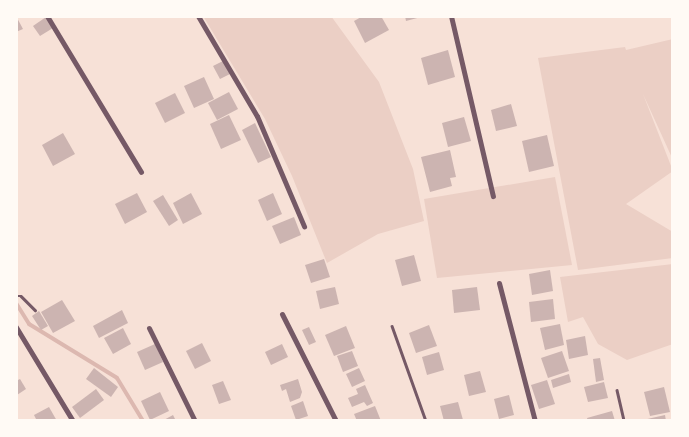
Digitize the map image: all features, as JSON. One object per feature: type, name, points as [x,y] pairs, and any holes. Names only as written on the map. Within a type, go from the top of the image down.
[{"type":"street","points":[[47,16],[142,172]]},
{"type":"street","points":[[198,16],[256,116],[304,226]]},
{"type":"street","points":[[452,16],[493,196]]},
{"type":"street","points":[[499,283],[535,421]]},
{"type":"street","points":[[282,314],[336,421]]},
{"type":"street","points":[[16,327],[73,421]]},
{"type":"street","points":[[149,328],[195,421]]},
{"type":"lane","points":[[16,296],[22,296],[35,310]]},
{"type":"lane","points":[[392,326],[426,421]]},
{"type":"lane","points":[[617,390],[624,421]]},
{"type":"shaded area","points":[[203,16],[331,16],[379,82],[413,169],[424,221],[378,234],[327,263],[292,176],[265,119]]},
{"type":"shaded area","points":[[673,39],[673,160],[643,94],[673,171],[626,204],[673,232],[673,258],[578,270],[538,58],[625,47],[626,50]]},
{"type":"shaded area","points":[[555,177],[572,265],[437,278],[424,199]]},
{"type":"shaded area","points":[[673,264],[673,344],[627,360],[598,344],[583,317],[568,322],[560,277]]},
{"type":"building","points":[[16,16],[23,29],[16,32]]},
{"type":"building","points":[[363,16],[381,16],[389,30],[365,43],[354,21]]},
{"type":"building","points":[[405,16],[421,16],[421,17],[406,21]]},
{"type":"building","points":[[46,17],[53,28],[40,36],[33,26]]},
{"type":"building","points":[[448,50],[455,77],[428,85],[421,58]]},
{"type":"building","points":[[223,61],[230,74],[220,79],[213,66]]},
{"type":"building","points":[[204,77],[214,99],[194,108],[184,86]]},
{"type":"building","points":[[229,92],[238,109],[217,120],[208,103]]},
{"type":"building","points":[[175,93],[185,113],[165,123],[155,103]]},
{"type":"building","points":[[511,104],[517,126],[496,131],[491,110]]},
{"type":"building","points":[[229,115],[241,140],[221,149],[210,124]]},
{"type":"building","points":[[464,117],[471,141],[448,147],[442,123]]},
{"type":"building","points":[[255,123],[271,157],[258,163],[242,130]]},
{"type":"building","points":[[63,133],[75,154],[53,166],[42,145]]},
{"type":"building","points":[[547,135],[554,166],[529,172],[522,141]]},
{"type":"building","points":[[450,150],[456,177],[450,178],[452,186],[430,192],[421,157]]},
{"type":"building","points":[[137,193],[147,212],[125,224],[115,204]]},
{"type":"building","points":[[191,193],[202,214],[183,224],[173,203]]},
{"type":"building","points":[[273,193],[282,214],[267,221],[258,200]]},
{"type":"building","points":[[163,195],[178,220],[169,226],[153,201]]},
{"type":"building","points":[[294,217],[301,235],[280,244],[272,226]]},
{"type":"building","points":[[414,255],[421,281],[402,286],[395,260]]},
{"type":"building","points":[[324,259],[330,277],[311,283],[305,265]]},
{"type":"building","points":[[550,270],[553,291],[532,295],[529,274]]},
{"type":"building","points":[[335,287],[339,304],[320,309],[316,291]]},
{"type":"building","points":[[477,287],[480,310],[454,313],[452,290]]},
{"type":"building","points":[[553,299],[555,319],[531,322],[529,302]]},
{"type":"building","points":[[62,300],[75,321],[53,333],[41,312]]},
{"type":"building","points":[[122,310],[128,323],[99,338],[93,326]]},
{"type":"building","points":[[39,311],[48,326],[41,330],[32,316]]},
{"type":"building","points":[[560,324],[564,345],[545,350],[540,328]]},
{"type":"building","points":[[429,325],[437,346],[416,353],[409,333]]},
{"type":"building","points":[[346,326],[355,348],[334,356],[325,335]]},
{"type":"building","points":[[309,327],[316,342],[309,345],[302,330]]},
{"type":"building","points":[[123,328],[131,344],[113,354],[104,338]]},
{"type":"building","points":[[585,336],[588,355],[569,359],[566,340]]},
{"type":"building","points":[[202,343],[211,361],[195,369],[186,351]]},
{"type":"building","points":[[155,344],[163,362],[145,370],[137,352]]},
{"type":"building","points":[[282,344],[288,357],[271,365],[265,352]]},
{"type":"building","points":[[352,351],[358,366],[343,372],[337,356]]},
{"type":"building","points":[[562,351],[569,371],[548,378],[541,358]]},
{"type":"building","points":[[439,352],[444,370],[427,375],[422,357]]},
{"type":"building","points":[[600,358],[604,380],[596,382],[593,359]]},
{"type":"building","points":[[94,368],[118,387],[111,397],[86,379]]},
{"type":"building","points":[[359,368],[365,381],[352,387],[346,374]]},
{"type":"building","points":[[480,371],[486,392],[469,396],[464,375]]},
{"type":"building","points":[[569,374],[571,382],[553,388],[551,380]]},
{"type":"building","points":[[20,379],[26,389],[17,395],[16,381]]},
{"type":"building","points":[[298,379],[302,392],[300,398],[290,402],[286,389],[282,391],[280,385]]},
{"type":"building","points":[[547,380],[555,404],[539,409],[531,385]]},
{"type":"building","points":[[223,381],[231,400],[219,404],[212,385]]},
{"type":"building","points":[[604,382],[608,398],[588,402],[584,387]]},
{"type":"building","points":[[365,385],[373,403],[367,406],[364,402],[352,407],[348,398],[358,394],[356,389]]},
{"type":"building","points":[[664,387],[670,412],[650,416],[644,392]]},
{"type":"building","points":[[96,389],[104,400],[80,418],[72,407]]},
{"type":"building","points":[[160,392],[169,411],[150,420],[141,401]]},
{"type":"building","points":[[509,395],[514,415],[499,419],[494,399]]},
{"type":"building","points":[[303,401],[308,416],[296,420],[291,406]]},
{"type":"building","points":[[458,402],[463,420],[444,421],[440,406]]},
{"type":"building","points":[[375,406],[381,421],[357,421],[354,414]]},
{"type":"building","points":[[49,407],[57,421],[37,421],[34,415]]},
{"type":"building","points":[[612,411],[615,421],[588,421],[587,418]]},
{"type":"building","points":[[173,415],[176,421],[162,421]]},
{"type":"building","points":[[665,415],[666,421],[643,421],[643,420]]},
{"type":"waterway","points":[[16,303],[29,324],[117,378],[143,421]]}]
